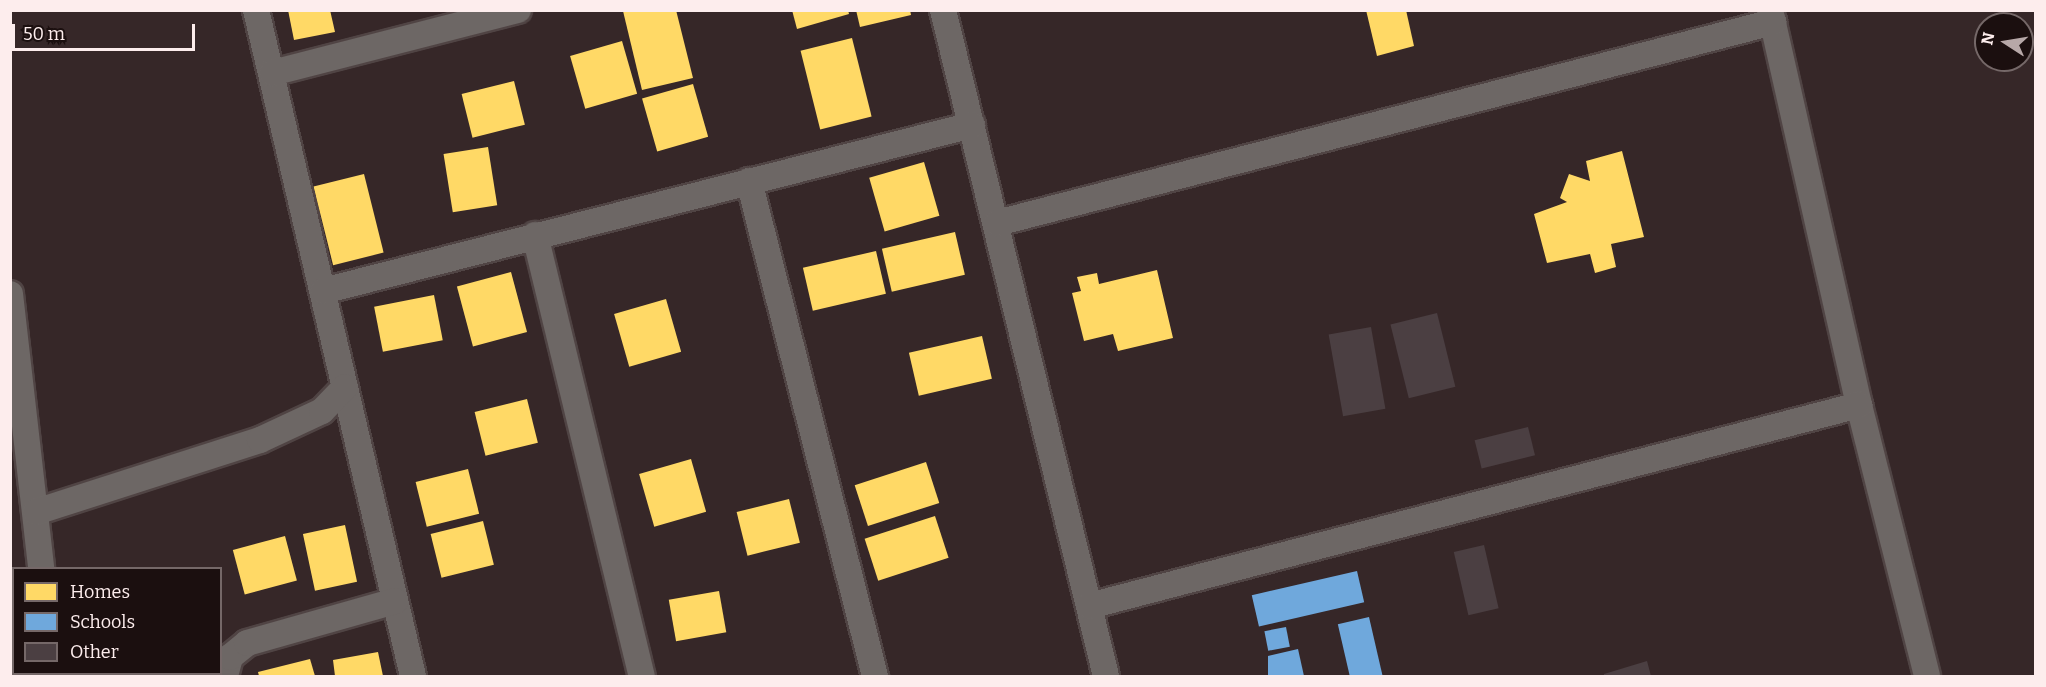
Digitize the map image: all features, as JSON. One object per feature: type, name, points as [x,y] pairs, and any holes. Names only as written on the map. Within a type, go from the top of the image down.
[{"type":"street","points":[[256,10],[413,676]]},
{"type":"street","points":[[272,73],[518,10]]},
{"type":"street","points":[[943,10],[997,223],[1106,676]]},
{"type":"street","points":[[997,223],[1771,16],[1859,405],[1927,676]]},
{"type":"street","points":[[323,291],[972,124]]},
{"type":"street","points":[[749,181],[876,676]]},
{"type":"street","points":[[535,235],[642,676]]},
{"type":"street","points":[[10,294],[41,567]]},
{"type":"street","points":[[36,513],[260,440],[322,411],[345,387]]},
{"type":"street","points":[[1089,606],[1859,405]]},
{"type":"street","points":[[225,676],[230,657],[247,643],[395,601]]},
{"type":"building: Homes","points":[[288,10],[330,10],[335,32],[294,40]]},
{"type":"building: Homes","points":[[676,10],[693,78],[642,90],[623,11]]},
{"type":"building: Homes","points":[[792,10],[848,10],[849,14],[797,29]]},
{"type":"building: Homes","points":[[856,10],[910,10],[911,15],[860,27]]},
{"type":"building: Homes","points":[[1366,10],[1406,10],[1414,46],[1377,56]]},
{"type":"building: Homes","points":[[852,38],[872,117],[820,129],[801,51]]},
{"type":"building: Homes","points":[[622,41],[637,94],[585,109],[570,56]]},
{"type":"building: Homes","points":[[514,81],[525,125],[472,138],[462,94]]},
{"type":"building: Homes","points":[[693,84],[708,137],[657,151],[642,99]]},
{"type":"building: Homes","points":[[488,147],[497,205],[453,212],[444,154]]},
{"type":"building: Homes","points":[[1622,151],[1644,237],[1611,244],[1616,267],[1595,273],[1590,254],[1547,263],[1534,214],[1567,202],[1560,198],[1569,174],[1590,181],[1586,161]]},
{"type":"building: Homes","points":[[924,162],[939,216],[885,232],[869,178]]},
{"type":"building: Homes","points":[[364,174],[384,253],[333,265],[314,187]]},
{"type":"building: Homes","points":[[955,232],[965,275],[892,292],[882,249]]},
{"type":"building: Homes","points":[[876,251],[886,294],[813,311],[803,268]]},
{"type":"building: Homes","points":[[1157,270],[1173,338],[1118,351],[1113,334],[1084,341],[1072,293],[1081,291],[1077,277],[1097,273],[1099,284]]},
{"type":"building: Homes","points":[[511,272],[527,332],[473,346],[457,286]]},
{"type":"building: Homes","points":[[434,295],[443,340],[383,352],[374,307]]},
{"type":"building: Homes","points":[[666,299],[681,352],[629,367],[614,314]]},
{"type":"building: Homes","points":[[982,336],[992,379],[919,396],[909,353]]},
{"type":"building: Homes","points":[[527,399],[538,443],[485,456],[475,412]]},
{"type":"building: Homes","points":[[691,459],[706,512],[654,527],[639,474]]},
{"type":"building: Homes","points":[[926,462],[939,503],[868,526],[855,485]]},
{"type":"building: Homes","points":[[468,469],[479,514],[427,527],[416,482]]},
{"type":"building: Homes","points":[[789,499],[800,543],[747,556],[737,512]]},
{"type":"building: Homes","points":[[935,516],[949,558],[878,581],[865,539]]},
{"type":"building: Homes","points":[[483,521],[494,565],[441,578],[431,534]]},
{"type":"building: Homes","points":[[345,525],[357,582],[315,591],[303,534]]},
{"type":"building: Homes","points":[[285,536],[297,580],[245,594],[233,550]]},
{"type":"building: Homes","points":[[719,591],[726,632],[676,641],[669,600]]},
{"type":"building: Homes","points":[[378,652],[383,676],[335,676],[333,660]]},
{"type":"building: Homes","points":[[310,659],[315,676],[259,676],[258,672]]},
{"type":"building: Schools","points":[[1357,571],[1364,602],[1259,626],[1252,595]]},
{"type":"building: Schools","points":[[1369,617],[1383,676],[1350,676],[1338,624]]},
{"type":"building: Schools","points":[[1286,627],[1290,647],[1268,651],[1264,631]]},
{"type":"building: Schools","points":[[1298,649],[1304,676],[1268,676],[1268,656]]},
{"type":"building: Other","points":[[1437,313],[1455,387],[1409,398],[1390,325]]},
{"type":"building: Other","points":[[1371,327],[1385,409],[1343,416],[1329,334]]},
{"type":"building: Other","points":[[1528,427],[1535,455],[1482,468],[1475,440]]},
{"type":"building: Other","points":[[1484,545],[1499,608],[1468,615],[1454,552]]},
{"type":"building: Other","points":[[1647,661],[1651,676],[1604,676],[1604,674]]}]
